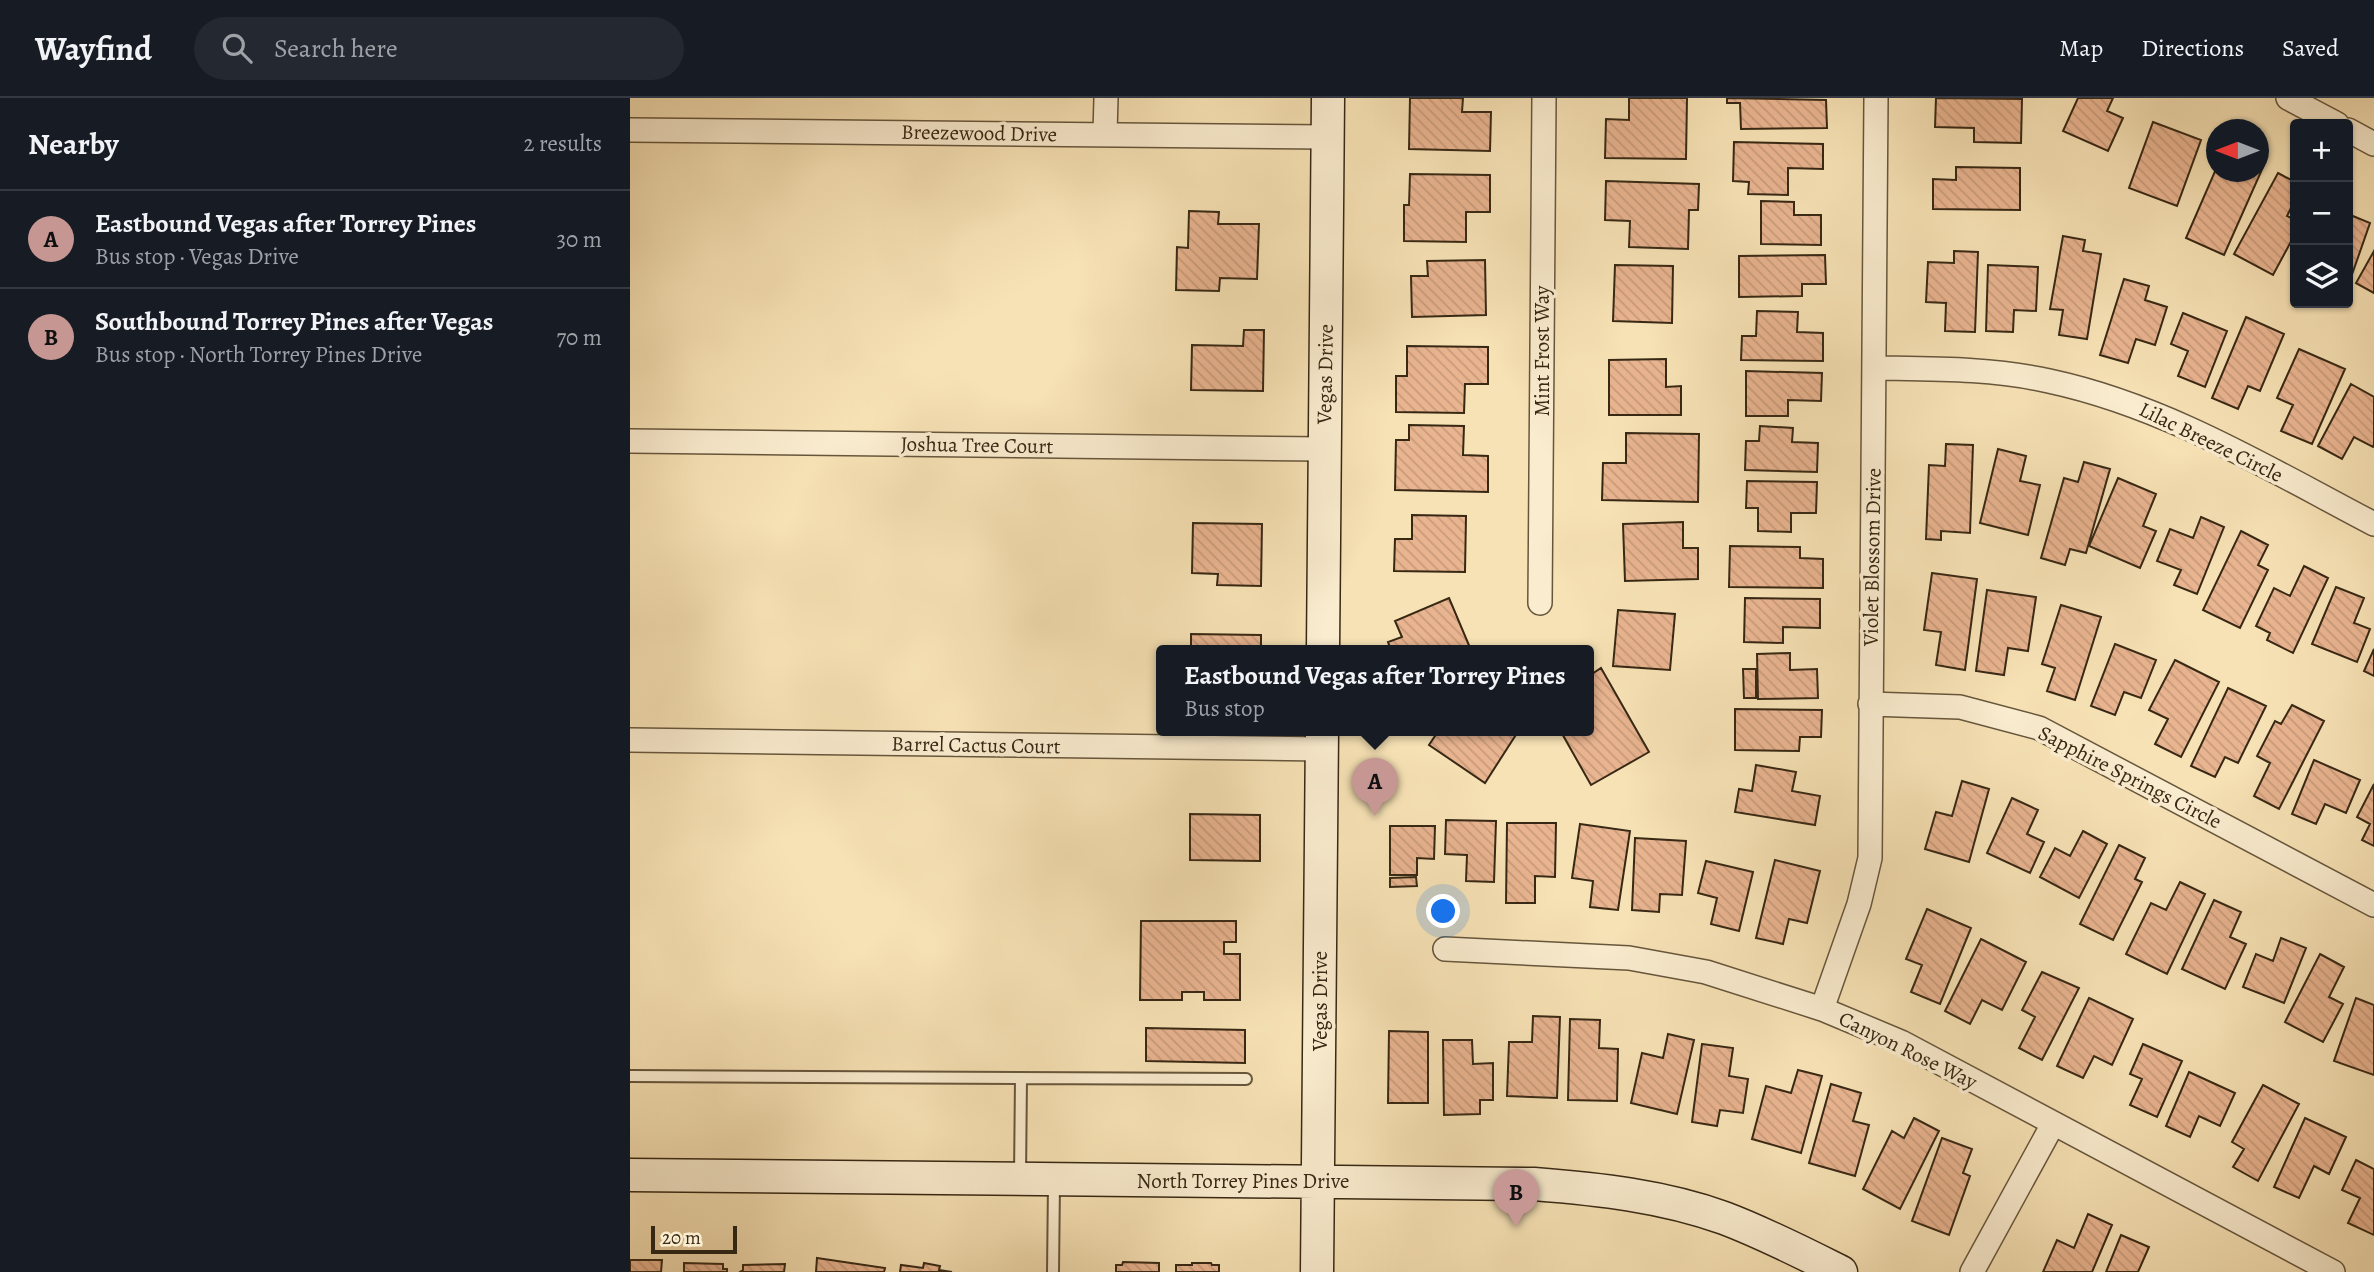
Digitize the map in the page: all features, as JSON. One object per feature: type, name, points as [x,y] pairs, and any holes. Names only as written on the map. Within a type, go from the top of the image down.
[{"type":"main road","name":"Vegas Drive","points":[[1323,645],[1328,98]]},
{"type":"main road","name":"Vegas Drive","points":[[1317,1272],[1322,740]]},
{"type":"main road","name":"North Torrey Pines Drive","points":[[630,1175],[1534,1184],[1622,1193],[1723,1218],[1842,1272]]},
{"type":"street","points":[[1105,134],[1106,98]]},
{"type":"street","name":"Mint Frost Way","points":[[1540,603],[1544,98]]},
{"type":"street","name":"Violet Blossom Drive","points":[[1822,1009],[1859,904],[1870,858],[1876,98]]},
{"type":"street","points":[[2288,98],[2328,119]]},
{"type":"street","name":"Breezewood Drive","points":[[630,130],[1327,137]]},
{"type":"street","points":[[2353,133],[2374,144]]},
{"type":"street","name":"Lilac Breeze Circle","points":[[1874,368],[1982,371],[2048,380],[2127,402],[2201,432],[2374,524]]},
{"type":"street","name":"Joshua Tree Court","points":[[630,442],[1324,449]]},
{"type":"street","name":"Sapphire Springs Circle","points":[[1870,704],[1960,707],[2039,728],[2374,905]]},
{"type":"street","name":"Barrel Cactus Court","points":[[630,740],[1322,740]]},
{"type":"street","name":"Canyon Rose Way","points":[[1445,949],[1629,958],[1706,972],[1822,1009],[1901,1042],[2333,1272]]},
{"type":"street","points":[[1972,1272],[2053,1124]]},
{"type":"lane","points":[[630,1076],[1246,1079]]},
{"type":"lane","points":[[1020,1180],[1021,1078]]},
{"type":"lane","points":[[1053,1272],[1054,1180]]},
{"type":"building","points":[[1410,98],[1463,98],[1462,112],[1491,112],[1490,151],[1409,149]]},
{"type":"building","points":[[1629,98],[1687,98],[1686,159],[1605,158],[1606,119],[1629,120]]},
{"type":"building","points":[[1727,98],[1826,100],[1827,128],[1741,129],[1740,103],[1727,103]]},
{"type":"building","points":[[1936,98],[2022,99],[2021,143],[1974,142],[1974,128],[1935,127]]},
{"type":"building","points":[[2078,98],[2113,98],[2107,111],[2123,118],[2108,151],[2063,131]]},
{"type":"building","points":[[2153,122],[2201,140],[2177,206],[2129,188]]},
{"type":"building","points":[[1734,142],[1823,144],[1823,169],[1788,168],[1788,195],[1748,194],[1749,182],[1733,181]]},
{"type":"building","points":[[1956,167],[2020,168],[2020,210],[1933,209],[1933,179],[1956,180]]},
{"type":"building","points":[[2278,173],[2290,179],[2290,210],[2287,216],[2290,218],[2290,243],[2273,275],[2234,254]]},
{"type":"building","points":[[1410,174],[1490,175],[1490,212],[1466,212],[1466,242],[1404,241],[1404,205],[1409,205]]},
{"type":"building","points":[[1606,181],[1699,184],[1698,210],[1689,210],[1688,249],[1629,247],[1630,221],[1605,220]]},
{"type":"building","points":[[2210,182],[2256,182],[2224,255],[2186,238]]},
{"type":"building","points":[[1761,201],[1794,202],[1794,215],[1821,215],[1821,245],[1761,244]]},
{"type":"building","points":[[1189,211],[1219,212],[1218,224],[1259,224],[1257,279],[1220,278],[1219,291],[1176,290],[1177,247],[1188,248]]},
{"type":"building","points":[[2353,216],[2370,223],[2353,272]]},
{"type":"building","points":[[2063,236],[2085,240],[2083,251],[2101,254],[2087,339],[2059,335],[2063,310],[2050,309]]},
{"type":"building","points":[[1954,251],[1978,252],[1975,332],[1945,331],[1946,303],[1926,302],[1928,262],[1954,263]]},
{"type":"building","points":[[2374,251],[2374,293],[2356,283]]},
{"type":"building","points":[[1825,255],[1826,284],[1802,284],[1802,296],[1739,297],[1739,256]]},
{"type":"building","points":[[1485,260],[1486,315],[1412,317],[1411,276],[1428,276],[1427,261]]},
{"type":"building","points":[[1615,265],[1673,266],[1672,323],[1613,321]]},
{"type":"building","points":[[1988,265],[2038,267],[2036,311],[2014,310],[2013,332],[1986,331]]},
{"type":"building","points":[[2124,279],[2149,286],[2145,300],[2167,307],[2155,345],[2136,339],[2128,363],[2100,355]]},
{"type":"building","points":[[1757,311],[1798,312],[1797,332],[1823,333],[1823,361],[1741,360],[1742,336],[1756,336]]},
{"type":"building","points":[[2183,313],[2227,331],[2205,387],[2178,376],[2188,351],[2171,344]]},
{"type":"building","points":[[2246,317],[2284,334],[2260,391],[2248,386],[2238,409],[2212,398]]},
{"type":"building","points":[[1244,330],[1264,330],[1263,391],[1191,390],[1192,345],[1243,346]]},
{"type":"building","points":[[1407,346],[1488,347],[1488,384],[1465,384],[1464,413],[1396,412],[1396,376],[1407,376]]},
{"type":"building","points":[[2299,349],[2345,369],[2312,444],[2281,431],[2293,405],[2277,398]]},
{"type":"building","points":[[1666,359],[1666,387],[1681,386],[1681,415],[1609,415],[1609,360]]},
{"type":"building","points":[[1746,371],[1822,373],[1821,401],[1788,400],[1788,416],[1746,416]]},
{"type":"building","points":[[2351,384],[2374,397],[2374,445],[2373,447],[2354,437],[2342,459],[2318,446]]},
{"type":"building","points":[[1409,425],[1464,426],[1463,455],[1488,456],[1488,492],[1395,490],[1396,440],[1409,440]]},
{"type":"building","points":[[1760,426],[1793,428],[1792,442],[1818,443],[1817,472],[1745,470],[1746,441],[1759,441]]},
{"type":"building","points":[[1626,433],[1699,434],[1698,502],[1602,500],[1603,463],[1626,463]]},
{"type":"building","points":[[1946,444],[1973,445],[1970,533],[1941,531],[1941,540],[1926,539],[1929,465],[1945,466]]},
{"type":"building","points":[[1998,449],[2026,456],[2020,481],[2040,485],[2028,535],[1980,523]]},
{"type":"building","points":[[2084,462],[2110,469],[2086,553],[2070,549],[2065,565],[2041,558],[2064,478],[2078,482]]},
{"type":"building","points":[[2118,478],[2156,494],[2143,526],[2156,531],[2140,568],[2089,546]]},
{"type":"building","points":[[1747,481],[1817,482],[1816,513],[1791,513],[1791,532],[1758,531],[1758,508],[1746,508]]},
{"type":"building","points":[[1412,515],[1466,516],[1465,572],[1394,571],[1395,539],[1412,539]]},
{"type":"building","points":[[2201,517],[2224,527],[2197,594],[2174,585],[2181,570],[2157,561],[2170,529],[2193,538]]},
{"type":"building","points":[[1683,522],[1683,548],[1698,548],[1698,579],[1625,581],[1623,524]]},
{"type":"building","points":[[1193,523],[1262,524],[1261,586],[1217,585],[1218,574],[1192,573]]},
{"type":"building","points":[[2241,531],[2268,545],[2258,565],[2268,570],[2240,628],[2203,610]]},
{"type":"building","points":[[1730,546],[1800,547],[1800,558],[1823,559],[1823,588],[1729,587]]},
{"type":"building","points":[[2304,566],[2328,578],[2293,653],[2267,640],[2270,633],[2256,626],[2274,588],[2290,596]]},
{"type":"building","points":[[1932,573],[1977,579],[1965,670],[1936,665],[1941,632],[1924,630]]},
{"type":"building","points":[[2336,587],[2364,598],[2354,623],[2370,629],[2357,662],[2312,644]]},
{"type":"building","points":[[1987,590],[2036,597],[2028,651],[2008,648],[2004,675],[1976,671]]},
{"type":"building","points":[[1449,598],[1469,645],[1389,645],[1388,642],[1402,637],[1395,621]]},
{"type":"building","points":[[1745,598],[1820,599],[1820,628],[1783,627],[1783,643],[1744,642]]},
{"type":"building","points":[[2061,605],[2101,617],[2075,700],[2047,691],[2055,668],[2042,664]]},
{"type":"building","points":[[1618,610],[1675,614],[1670,670],[1613,666]]},
{"type":"building","points":[[1191,634],[1261,635],[1261,645],[1191,645]]},
{"type":"building","points":[[2115,644],[2156,660],[2141,698],[2124,692],[2115,715],[2091,706]]},
{"type":"building","points":[[2374,649],[2374,676],[2364,671]]},
{"type":"building","points":[[1790,653],[1790,670],[1817,669],[1818,698],[1758,699],[1757,654]]},
{"type":"building","points":[[2175,660],[2219,682],[2181,757],[2155,744],[2168,719],[2149,710]]},
{"type":"building","points":[[1601,668],[1649,752],[1591,785],[1563,736],[1594,736],[1594,673]]},
{"type":"building","points":[[1743,669],[1756,669],[1756,698],[1744,698]]},
{"type":"building","points":[[2228,688],[2266,706],[2238,763],[2225,757],[2215,777],[2191,766]]},
{"type":"building","points":[[2292,705],[2324,721],[2279,809],[2254,796],[2270,763],[2257,756],[2275,721],[2281,724]]},
{"type":"building","points":[[1735,709],[1822,710],[1821,737],[1800,737],[1799,751],[1735,750]]},
{"type":"building","points":[[1435,736],[1515,736],[1485,783],[1429,745]]},
{"type":"building","points":[[2314,760],[2360,780],[2346,813],[2325,804],[2316,824],[2292,814]]},
{"type":"building","points":[[1756,765],[1796,772],[1792,791],[1820,796],[1815,825],[1735,812],[1739,789],[1752,791]]},
{"type":"building","points":[[1962,781],[1989,789],[1969,862],[1925,849],[1936,812],[1952,816]]},
{"type":"building","points":[[2374,784],[2374,846],[2362,840],[2370,824],[2357,817]]},
{"type":"building","points":[[2012,798],[2038,810],[2027,834],[2044,842],[2030,873],[1987,853]]},
{"type":"building","points":[[1190,814],[1260,815],[1260,861],[1190,860]]},
{"type":"building","points":[[1446,820],[1496,821],[1494,882],[1466,881],[1467,855],[1445,854]]},
{"type":"building","points":[[1507,823],[1556,823],[1555,877],[1535,876],[1535,903],[1506,903]]},
{"type":"building","points":[[1580,824],[1630,831],[1618,910],[1590,907],[1593,881],[1572,878]]},
{"type":"building","points":[[1390,826],[1435,826],[1434,859],[1417,858],[1417,875],[1390,875]]},
{"type":"building","points":[[2083,831],[2107,844],[2079,898],[2040,877],[2055,848],[2070,856]]},
{"type":"building","points":[[1635,838],[1686,841],[1682,895],[1660,894],[1659,912],[1632,910]]},
{"type":"building","points":[[2119,845],[2145,858],[2135,879],[2142,882],[2113,940],[2080,924]]},
{"type":"building","points":[[1775,860],[1820,871],[1807,923],[1789,919],[1783,944],[1756,938]]},
{"type":"building","points":[[1706,861],[1753,872],[1739,931],[1711,924],[1717,898],[1698,893]]},
{"type":"building","points":[[1416,877],[1417,886],[1390,887],[1390,878]]},
{"type":"building","points":[[2180,882],[2205,894],[2167,974],[2126,954],[2151,903],[2166,910]]},
{"type":"building","points":[[2214,900],[2241,912],[2230,937],[2246,944],[2225,989],[2182,969]]},
{"type":"building","points":[[1927,909],[1971,928],[1940,1004],[1911,992],[1922,965],[1906,959]]},
{"type":"building","points":[[1141,921],[1236,921],[1236,942],[1224,942],[1224,954],[1240,954],[1240,1000],[1204,1000],[1204,992],[1182,992],[1182,1000],[1140,1000]]},
{"type":"building","points":[[2281,938],[2306,948],[2284,1003],[2243,987],[2256,954],[2273,961]]},
{"type":"building","points":[[1981,939],[2026,962],[2002,1010],[1982,1000],[1970,1024],[1945,1011]]},
{"type":"building","points":[[2320,954],[2344,967],[2329,997],[2343,1004],[2323,1042],[2285,1022]]},
{"type":"building","points":[[2042,972],[2079,988],[2042,1060],[2019,1048],[2035,1017],[2022,1010]]},
{"type":"building","points":[[2089,998],[2133,1019],[2112,1065],[2094,1056],[2083,1078],[2057,1066]]},
{"type":"building","points":[[2356,998],[2374,1005],[2374,1075],[2334,1061]]},
{"type":"building","points":[[1533,1016],[1560,1017],[1557,1098],[1507,1096],[1509,1042],[1532,1042]]},
{"type":"building","points":[[1570,1019],[1600,1020],[1599,1048],[1618,1049],[1617,1101],[1568,1100]]},
{"type":"building","points":[[1146,1028],[1245,1030],[1245,1063],[1146,1061]]},
{"type":"building","points":[[1389,1031],[1428,1032],[1428,1103],[1388,1103]]},
{"type":"building","points":[[1668,1034],[1694,1040],[1677,1114],[1631,1103],[1642,1053],[1663,1058]]},
{"type":"building","points":[[1443,1040],[1472,1040],[1473,1064],[1493,1063],[1493,1100],[1480,1100],[1480,1114],[1444,1115]]},
{"type":"building","points":[[1702,1044],[1733,1048],[1729,1076],[1748,1079],[1743,1113],[1720,1110],[1717,1126],[1692,1122]]},
{"type":"building","points":[[2143,1044],[2182,1061],[2157,1117],[2130,1105],[2142,1079],[2130,1074]]},
{"type":"building","points":[[1798,1070],[1822,1076],[1801,1153],[1752,1139],[1766,1086],[1791,1093]]},
{"type":"building","points":[[2189,1072],[2235,1093],[2220,1126],[2199,1116],[2190,1137],[2166,1126]]},
{"type":"building","points":[[1831,1084],[1861,1093],[1853,1121],[1869,1125],[1855,1176],[1809,1163]]},
{"type":"building","points":[[2263,1085],[2299,1104],[2258,1181],[2233,1167],[2244,1149],[2232,1142]]},
{"type":"building","points":[[1914,1118],[1939,1131],[1900,1209],[1863,1189],[1892,1131],[1904,1138]]},
{"type":"building","points":[[2305,1118],[2346,1137],[2329,1174],[2314,1166],[2299,1198],[2274,1187]]},
{"type":"building","points":[[1942,1138],[1972,1149],[1963,1173],[1970,1176],[1949,1235],[1912,1221]]},
{"type":"building","points":[[2356,1160],[2374,1169],[2374,1235],[2348,1223],[2360,1198],[2342,1190]]},
{"type":"building","points":[[2088,1214],[2112,1225],[2092,1272],[2043,1272],[2057,1240],[2074,1248]]},
{"type":"building","points":[[2121,1235],[2149,1247],[2138,1272],[2106,1272]]},
{"type":"building","points":[[817,1258],[885,1268],[884,1272],[816,1272]]},
{"type":"building","points":[[630,1260],[662,1260],[661,1272],[630,1272]]},
{"type":"building","points":[[1123,1262],[1159,1263],[1159,1272],[1116,1272],[1116,1265],[1122,1265]]},
{"type":"building","points":[[684,1263],[723,1264],[723,1269],[727,1269],[727,1272],[684,1272]]},
{"type":"building","points":[[924,1263],[952,1272],[900,1272],[901,1265],[923,1268]]},
{"type":"building","points":[[785,1264],[784,1272],[740,1272],[743,1265]]},
{"type":"building","points":[[1176,1265],[1219,1265],[1219,1272],[1176,1272]]},
{"type":"place","name":"Eastbound Vegas after Torrey Pines","points":[[1375,816]]},
{"type":"place","name":"Southbound Torrey Pines after Vegas","points":[[1516,1227]]}]
